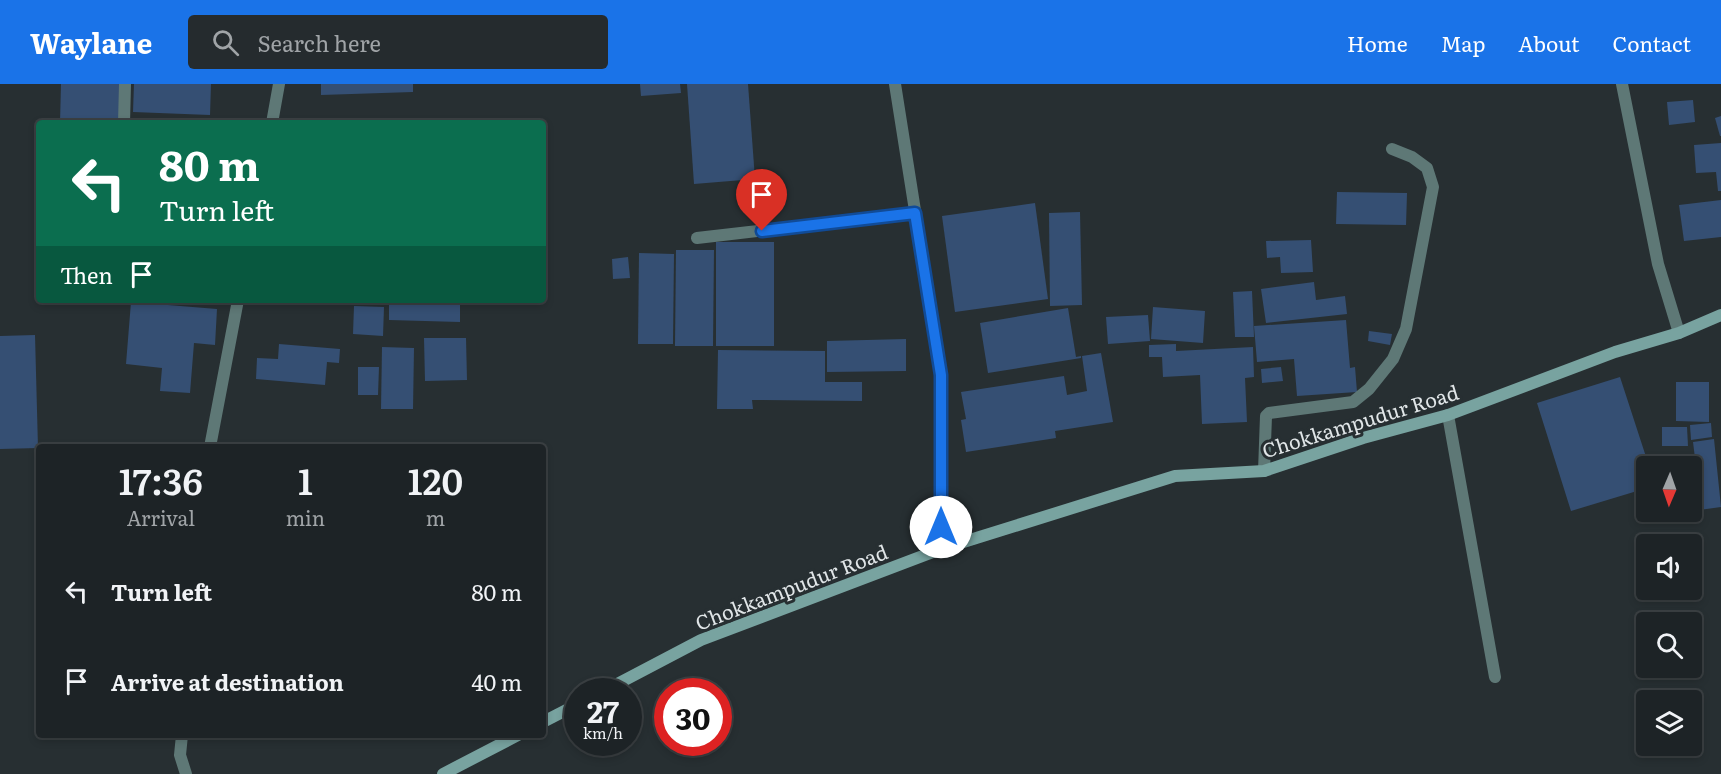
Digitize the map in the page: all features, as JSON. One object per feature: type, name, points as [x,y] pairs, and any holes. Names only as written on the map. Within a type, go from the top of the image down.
[{"type":"street","points":[[124,120],[125,84]]},
{"type":"street","points":[[273,120],[279,84]]},
{"type":"street","points":[[894,84],[941,375],[941,549]]},
{"type":"street","points":[[1622,84],[1658,264],[1678,333]]},
{"type":"street","points":[[1264,471],[1266,416],[1269,413],[1353,402],[1369,389],[1393,359],[1406,329],[1433,187],[1427,168],[1412,157],[1392,149]]},
{"type":"street","points":[[697,238],[915,213]]},
{"type":"street","points":[[211,444],[237,303]]},
{"type":"street","name":"Chokkampudur Road","points":[[629,678],[701,640],[941,549],[1175,476],[1264,471],[1363,438],[1448,415],[1616,352],[1678,333],[1721,315]]},
{"type":"street","points":[[1448,415],[1495,677]]},
{"type":"street","points":[[546,720],[564,711]]},
{"type":"street","points":[[182,738],[180,755],[186,774]]},
{"type":"street","points":[[443,774],[512,738]]},
{"type":"building","points":[[61,84],[119,84],[119,120],[60,120]]},
{"type":"building","points":[[134,84],[211,84],[210,115],[133,112]]},
{"type":"building","points":[[321,84],[413,84],[413,92],[321,95]]},
{"type":"building","points":[[640,84],[680,84],[681,93],[641,96]]},
{"type":"building","points":[[687,84],[748,84],[755,179],[694,184]]},
{"type":"building","points":[[1693,100],[1695,122],[1669,125],[1667,102]]},
{"type":"building","points":[[1721,116],[1721,136],[1720,136],[1715,118]]},
{"type":"building","points":[[1721,143],[1721,191],[1718,191],[1716,172],[1696,173],[1694,145]]},
{"type":"building","points":[[1337,192],[1407,193],[1406,225],[1336,224]]},
{"type":"building","points":[[1721,200],[1721,237],[1684,241],[1679,205]]},
{"type":"building","points":[[1035,203],[1048,299],[955,312],[942,216]]},
{"type":"building","points":[[1080,212],[1082,305],[1050,306],[1049,213]]},
{"type":"building","points":[[1311,240],[1313,272],[1281,273],[1280,257],[1267,258],[1266,241]]},
{"type":"building","points":[[716,242],[774,242],[774,346],[716,346]]},
{"type":"building","points":[[676,250],[714,250],[713,346],[675,346]]},
{"type":"building","points":[[639,253],[674,254],[673,344],[638,344]]},
{"type":"building","points":[[628,257],[630,278],[613,279],[612,259]]},
{"type":"building","points":[[1314,282],[1316,300],[1345,296],[1347,314],[1266,323],[1261,289]]},
{"type":"building","points":[[1252,291],[1254,337],[1235,337],[1233,292]]},
{"type":"building","points":[[131,303],[217,309],[215,345],[194,343],[190,393],[160,391],[162,368],[126,364]]},
{"type":"building","points":[[389,303],[460,303],[460,322],[389,320]]},
{"type":"building","points":[[354,306],[384,307],[383,336],[353,334]]},
{"type":"building","points":[[1153,307],[1205,311],[1203,343],[1151,339]]},
{"type":"building","points":[[1068,308],[1076,357],[1081,356],[1081,358],[988,373],[980,323]]},
{"type":"building","points":[[1148,315],[1150,341],[1108,344],[1106,317]]},
{"type":"building","points":[[1346,320],[1350,368],[1355,367],[1357,392],[1297,396],[1294,359],[1257,362],[1254,326]]},
{"type":"building","points":[[1369,331],[1392,334],[1390,345],[1368,341]]},
{"type":"building","points":[[35,335],[38,444],[36,448],[0,449],[0,336]]},
{"type":"building","points":[[424,338],[466,338],[467,380],[425,381]]},
{"type":"building","points":[[906,339],[906,371],[827,372],[827,341]]},
{"type":"building","points":[[279,344],[340,349],[339,363],[327,362],[325,385],[256,379],[257,358],[278,359]]},
{"type":"building","points":[[1176,344],[1176,351],[1253,347],[1254,377],[1245,378],[1247,422],[1202,424],[1200,375],[1163,377],[1162,357],[1149,357],[1149,345]]},
{"type":"building","points":[[382,347],[414,348],[413,409],[381,409]]},
{"type":"building","points":[[718,350],[825,351],[825,382],[862,382],[862,401],[752,400],[753,409],[717,409]]},
{"type":"building","points":[[1101,353],[1113,422],[1055,431],[1056,438],[966,452],[961,420],[966,419],[961,392],[1064,376],[1067,395],[1087,391],[1082,356]]},
{"type":"building","points":[[358,367],[379,367],[378,395],[358,395]]},
{"type":"building","points":[[1281,367],[1283,381],[1262,383],[1261,369]]},
{"type":"building","points":[[1620,377],[1646,456],[1636,456],[1636,491],[1571,511],[1537,403]]},
{"type":"building","points":[[1676,382],[1709,382],[1709,422],[1676,421]]},
{"type":"building","points":[[1711,423],[1712,437],[1691,440],[1690,425]]},
{"type":"building","points":[[1662,427],[1687,427],[1688,446],[1662,446]]},
{"type":"building","points":[[1714,439],[1721,507],[1702,510],[1702,456],[1695,456],[1693,442]]},
{"type":"route","points":[[762,231],[915,213],[941,375],[941,527]]}]
